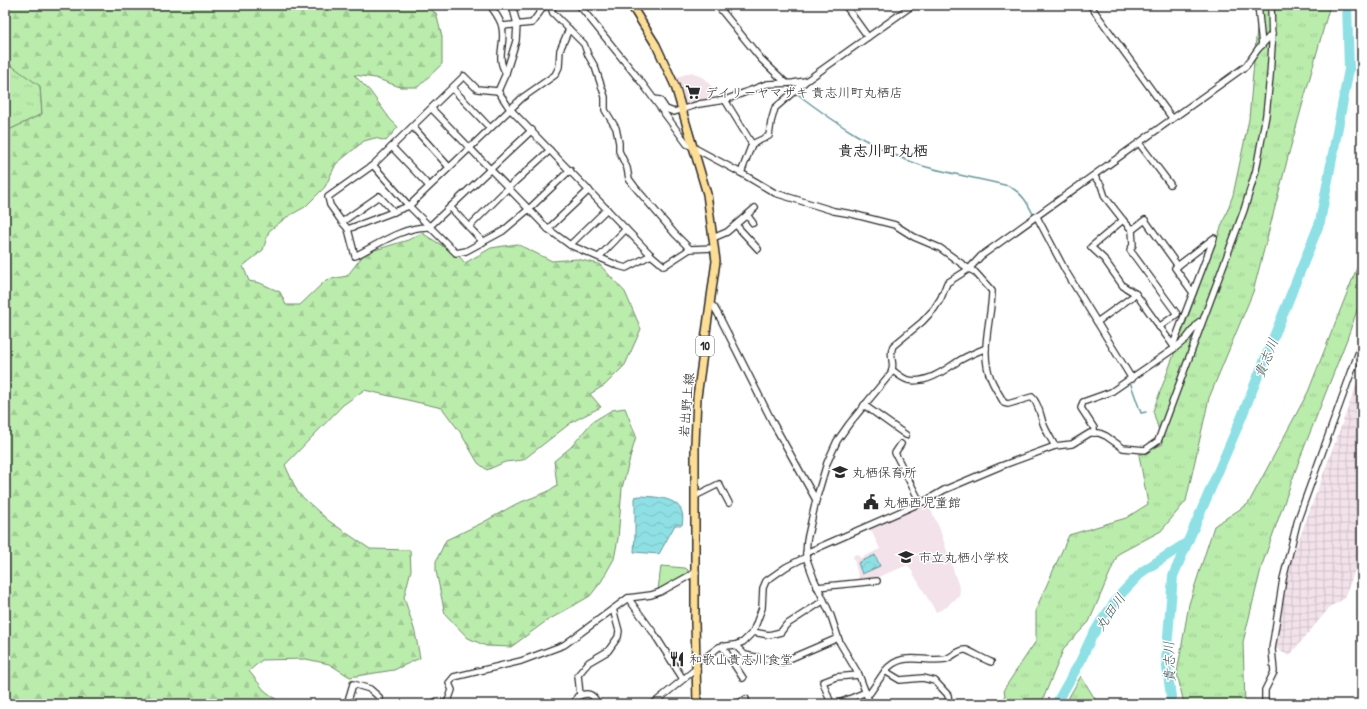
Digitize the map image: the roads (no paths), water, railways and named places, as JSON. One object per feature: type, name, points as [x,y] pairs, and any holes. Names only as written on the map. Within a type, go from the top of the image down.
[{"type":"main road","name":"岩出野上線","points":[[631,5],[656,45],[675,86],[705,188],[712,223],[716,261],[697,397],[695,444],[696,665],[699,703]]},
{"type":"street","points":[[490,5],[502,26],[503,41],[500,56],[502,67],[506,73]]},
{"type":"street","points":[[498,91],[506,73],[516,41],[517,24],[512,5]]},
{"type":"street","points":[[502,26],[532,23],[545,5]]},
{"type":"street","points":[[550,5],[553,13],[584,44],[588,56],[595,67],[605,97],[605,110],[616,128],[619,151],[627,168],[629,179],[634,187],[690,249]]},
{"type":"street","points":[[579,5],[625,61],[686,144],[775,193],[834,211],[895,225],[914,237],[940,248],[975,272],[992,291],[986,348],[990,379],[1004,403],[1008,404],[1032,397],[1035,400],[1043,422],[1055,446]]},
{"type":"street","points":[[717,5],[761,59],[786,83]]},
{"type":"street","points":[[845,5],[868,37]]},
{"type":"street","points":[[741,173],[752,144],[769,136],[775,108],[806,81],[913,5]]},
{"type":"street","points":[[1090,5],[1172,118]]},
{"type":"street","points":[[1258,5],[1262,45]]},
{"type":"street","points":[[653,704],[683,679],[696,665],[722,646],[735,645],[743,642],[753,632],[762,608],[762,588],[766,581],[806,555],[944,490],[1000,466],[1055,446],[1072,444],[1090,433],[1099,433],[1106,436],[1123,448],[1145,450],[1158,441],[1244,210],[1256,170],[1266,115],[1270,76],[1272,34],[1271,5]]},
{"type":"street","points":[[348,229],[409,206],[522,98],[555,75],[560,67],[560,50],[569,29]]},
{"type":"street","points":[[870,704],[859,675],[838,638],[831,616],[817,587],[806,555],[807,540],[816,500],[827,463],[837,441],[894,368],[890,352],[893,346],[922,322],[934,309],[941,298],[947,283],[969,269],[981,256],[1246,66],[1272,34]]},
{"type":"street","points":[[498,91],[477,89],[464,76],[432,109],[372,165],[328,197],[330,205],[348,229],[355,256],[396,235],[418,227],[429,227],[532,130]]},
{"type":"street","points":[[654,99],[660,100],[666,109],[674,112],[699,104],[726,100],[767,84],[806,81]]},
{"type":"street","points":[[452,88],[490,128]]},
{"type":"street","points":[[498,91],[510,109],[590,190],[651,255],[664,266],[690,249],[714,248]]},
{"type":"street","points":[[726,100],[752,144]]},
{"type":"street","points":[[432,109],[548,229],[570,244],[626,268],[651,255]]},
{"type":"street","points":[[412,128],[450,167]]},
{"type":"street","points":[[1140,143],[1170,184]]},
{"type":"street","points":[[392,147],[429,186]]},
{"type":"street","points":[[469,228],[508,188],[550,150]]},
{"type":"street","points":[[372,165],[429,227],[456,253],[466,251],[503,231],[529,209],[570,170]]},
{"type":"street","points":[[1094,176],[1101,185],[1105,197],[1132,230],[1132,245],[1130,250],[1177,314]]},
{"type":"street","points":[[548,229],[590,190]]},
{"type":"street","points":[[342,222],[379,196],[394,212]]},
{"type":"street","points":[[450,207],[483,242]]},
{"type":"street","points":[[713,238],[727,232],[755,208]]},
{"type":"street","points":[[570,244],[607,209]]},
{"type":"street","points":[[746,215],[753,223]]},
{"type":"street","points":[[1037,217],[1065,270],[1132,379]]},
{"type":"street","points":[[1123,220],[1091,247],[1104,259],[1123,286],[1136,294],[1174,346]]},
{"type":"street","points":[[1132,230],[1145,220],[1178,266]]},
{"type":"street","points":[[736,225],[758,250]]},
{"type":"street","points":[[599,257],[626,229]]},
{"type":"street","points":[[1174,346],[1214,238],[1175,268],[1193,293]]},
{"type":"street","points":[[1096,322],[1136,294]]},
{"type":"street","points":[[710,304],[714,306],[773,423],[816,500]]},
{"type":"street","points":[[1159,327],[1188,305]]},
{"type":"street","points":[[1094,433],[1094,428],[1081,408],[1083,402],[1111,392],[1132,379],[1174,346],[1186,339],[1203,318]]},
{"type":"street","points":[[1265,704],[1265,690],[1274,672],[1272,649],[1283,579],[1298,519],[1303,501],[1347,388],[1362,344]]},
{"type":"street","points":[[892,370],[907,380],[918,381],[929,378],[952,366],[958,361],[986,348]]},
{"type":"street","points":[[864,405],[906,434]]},
{"type":"street","points":[[901,444],[895,453],[920,502]]},
{"type":"street","points":[[695,496],[719,484],[728,503]]},
{"type":"street","points":[[432,704],[437,701],[448,704],[452,690],[449,683],[454,677],[522,660],[564,645],[628,598],[652,595],[660,592],[696,572]]},
{"type":"street","points":[[817,587],[876,581]]},
{"type":"street","points":[[628,598],[653,632],[683,679]]},
{"type":"street","points":[[753,632],[769,635],[782,632],[786,625],[823,601]]},
{"type":"street","points":[[580,695],[578,675],[589,662],[608,651],[618,637],[619,631],[612,609]]},
{"type":"street","points":[[735,645],[745,655],[782,662],[838,638]]},
{"type":"street","points":[[722,646],[743,678]]},
{"type":"street","points":[[837,704],[870,693],[889,666],[904,659],[947,658],[966,650],[991,662]]},
{"type":"street","points":[[885,671],[900,680],[923,678],[935,681],[948,695],[949,704]]},
{"type":"street","points":[[831,704],[823,682],[836,677],[859,675]]},
{"type":"street","points":[[347,704],[353,684],[370,689],[379,697],[380,704]]},
{"type":"street","points":[[574,704],[577,697],[588,693],[592,695],[598,704]]},
{"type":"street","points":[[737,704],[746,699]]},
{"type":"water","points":[[635,497],[664,498],[677,504],[681,509],[683,516],[682,525],[675,525],[659,554],[634,552]]},
{"type":"water","points":[[875,555],[880,566],[862,574],[858,563]]},
{"type":"waterway","name":"貴志川","points":[[1172,704],[1166,660],[1173,576],[1240,421],[1320,222],[1349,69],[1347,5]]},
{"type":"waterway","points":[[751,51],[758,60]]},
{"type":"waterway","points":[[762,64],[780,81]]},
{"type":"waterway","points":[[786,85],[793,90]]},
{"type":"waterway","points":[[796,93],[825,115],[856,135],[906,160],[934,169],[1009,186],[1018,192],[1024,199],[1034,216]]},
{"type":"waterway","points":[[1124,371],[1128,379]]},
{"type":"waterway","points":[[1130,382],[1141,413],[1146,412]]},
{"type":"waterway","name":"丸田川","points":[[1056,704],[1080,662],[1091,638],[1120,595],[1143,571],[1188,542]]},
{"type":"waterway","points":[[1358,569],[1362,567]]},
{"type":"place","name":"デイリーヤマザキ 貴志川町丸栖店","points":[[693,92]]},
{"type":"place","name":"丸栖保育所","points":[[840,472]]},
{"type":"place","name":"丸栖西児童館","points":[[871,502]]},
{"type":"place","name":"市立丸栖小学校","points":[[906,557]]},
{"type":"place","name":"和歌山貴志川食堂","points":[[677,659]]},
{"type":"district","name":"貴志川町丸栖","points":[[883,151]]}]
